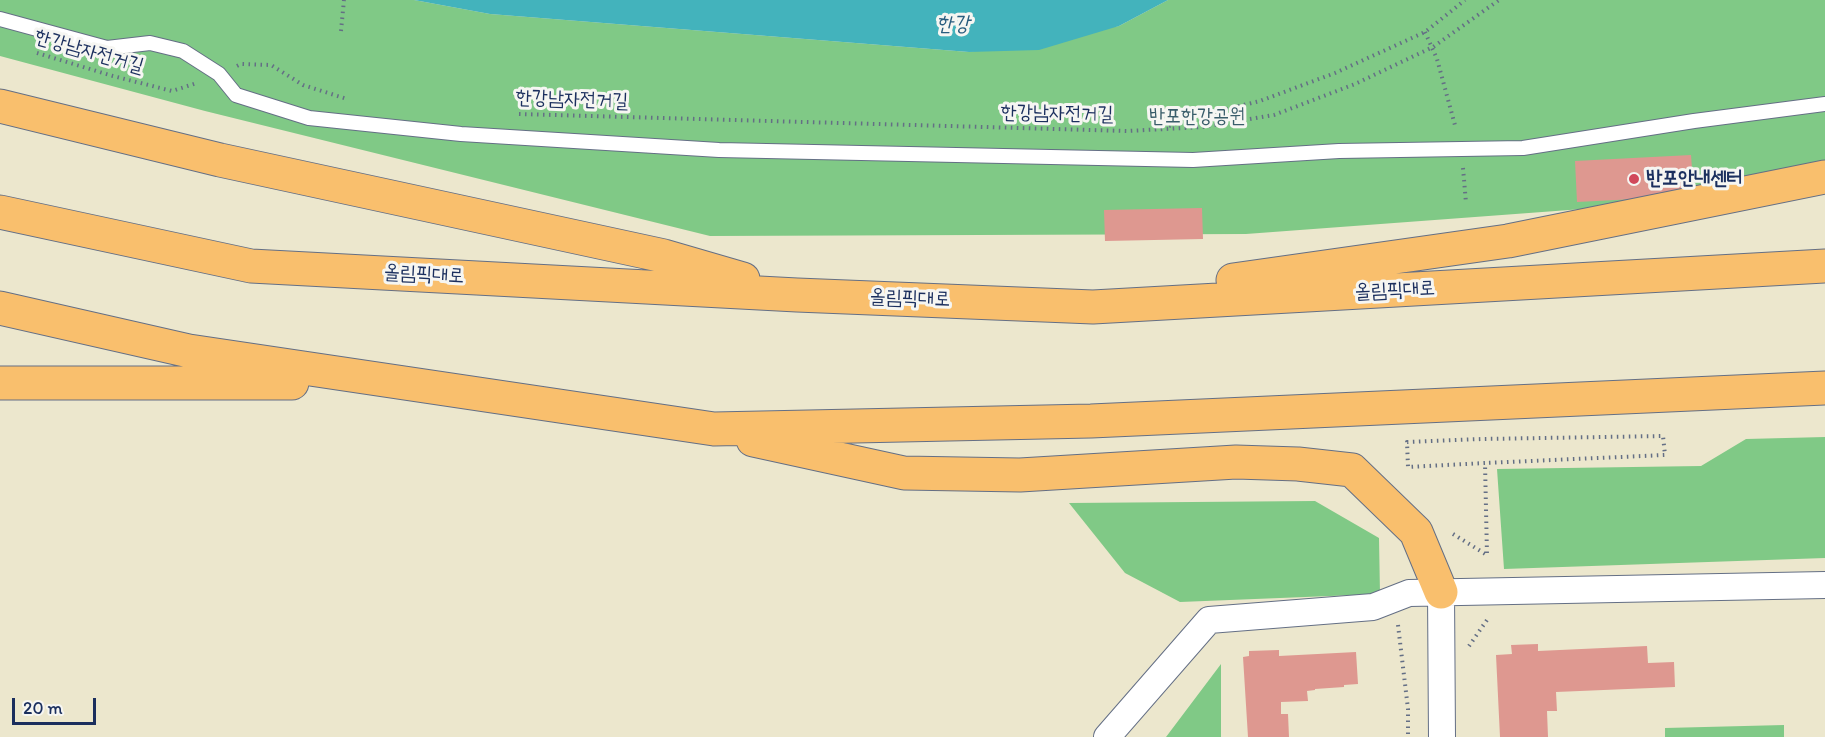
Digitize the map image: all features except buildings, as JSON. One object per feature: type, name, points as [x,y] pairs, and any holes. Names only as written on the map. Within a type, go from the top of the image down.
[{"type":"highway","points":[[0,106],[220,160],[664,256],[797,295]]},
{"type":"highway","points":[[1054,305],[1508,241],[1825,177]]},
{"type":"highway","name":"올림픽대로","points":[[0,212],[251,266],[797,295],[1093,307],[1825,266]]},
{"type":"highway","points":[[10,311],[189,351],[714,429],[771,445],[904,473],[1020,475],[1236,462],[1298,464],[1352,470],[1416,532],[1441,592]]},
{"type":"highway","points":[[0,383],[400,383]]},
{"type":"highway","points":[[714,429],[1091,421],[1825,388]]},
{"type":"street","points":[[1107,737],[1209,620],[1373,607],[1409,593],[1825,585]]},
{"type":"street","points":[[1441,592],[1442,737]]},
{"type":"lane","points":[[0,19],[106,48],[150,43],[183,51],[219,74],[236,95],[309,118],[461,134],[719,150],[1193,160],[1339,151],[1523,148],[1694,121],[1825,104]]},
{"type":"path","points":[[341,31],[344,0]]},
{"type":"path","name":"한강남자전거길","points":[[1163,128],[1202,115],[1260,101],[1335,73],[1425,32],[1465,0]]},
{"type":"path","name":"한강남자전거길","points":[[508,114],[1127,131],[1203,127],[1274,115],[1355,84],[1433,47],[1499,0]]},
{"type":"path","points":[[1425,32],[1433,47],[1461,149],[1466,203]]},
{"type":"path","name":"한강남자전거길","points":[[34,52],[172,91],[190,87],[241,64],[271,65],[303,85],[355,100]]},
{"type":"path","points":[[1663,436],[1665,455],[1497,462],[1485,463],[1408,467],[1407,442],[1663,436]]},
{"type":"path","points":[[1453,534],[1487,555],[1485,463]]},
{"type":"path","points":[[1468,647],[1489,617]]},
{"type":"path","points":[[1398,621],[1408,709],[1408,737]]},
{"type":"green space","name":"반포한강공원","points":[[0,0],[414,0],[490,14],[969,52],[1119,26],[1168,0],[1825,0],[1825,191],[1246,234],[710,236],[205,111],[0,56]]},
{"type":"green space","points":[[1825,437],[1825,558],[1504,569],[1497,469],[1701,466],[1746,439]]},
{"type":"green space","points":[[1315,501],[1379,538],[1380,594],[1180,602],[1125,573],[1069,503]]},
{"type":"green space","points":[[1221,664],[1221,737],[1166,737]]},
{"type":"green space","points":[[1784,725],[1784,737],[1665,737],[1665,728]]},
{"type":"water","name":"한강","points":[[414,0],[1168,0],[1119,26],[1039,50],[969,52],[490,14]]},
{"type":"place","name":"반포안내센터","points":[[1634,179]]}]
